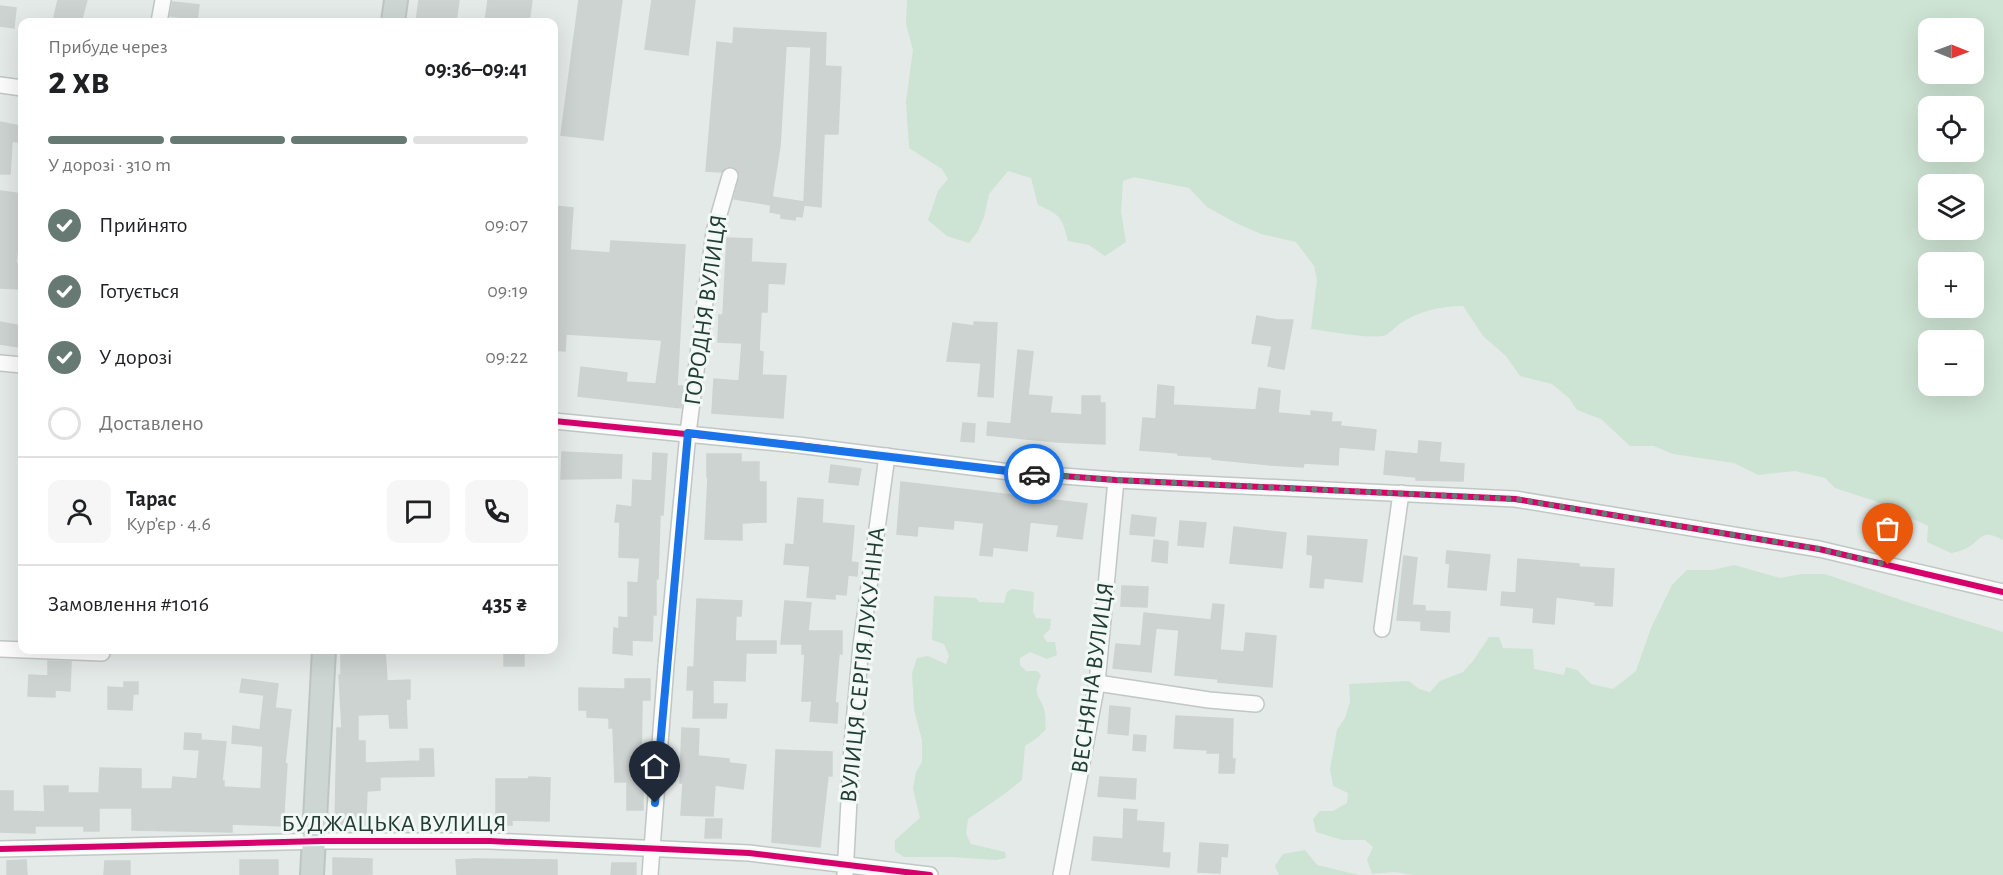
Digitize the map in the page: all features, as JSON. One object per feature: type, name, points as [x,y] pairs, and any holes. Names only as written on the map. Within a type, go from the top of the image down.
[{"type":"main road","points":[[394,18],[396,0]]},
{"type":"main road","points":[[312,875],[324,654]]},
{"type":"street","points":[[160,18],[163,0]]},
{"type":"street","points":[[0,85],[18,87]]},
{"type":"street","name":"ГОРОДНЯ ВУЛИЦЯ","points":[[650,875],[688,433],[714,232],[730,176]]},
{"type":"street","points":[[0,363],[18,365]]},
{"type":"street","points":[[558,421],[688,433],[1010,472],[1116,480],[1515,499],[1819,549],[2003,592]]},
{"type":"street","name":"ВУЛИЦЯ СЕРГІЯ ЛУКУНІНА","points":[[845,869],[852,745],[861,645],[887,456]]},
{"type":"street","name":"ВЕСНЯНА ВУЛИЦЯ","points":[[1061,875],[1097,683],[1116,480]]},
{"type":"street","points":[[1382,629],[1401,493]]},
{"type":"street","points":[[0,649],[18,650]]},
{"type":"street","points":[[1097,683],[1209,700],[1256,704]]},
{"type":"street","name":"БУДЖАЦЬКА ВУЛИЦЯ","points":[[0,849],[313,841],[490,841],[749,853],[845,869],[930,875]]},
{"type":"green space","points":[[907,0],[2003,0],[2003,540],[1985,535],[1971,546],[1951,553],[1927,542],[1928,526],[1875,501],[1835,488],[1825,478],[1795,471],[1758,475],[1734,463],[1673,454],[1654,446],[1630,446],[1601,419],[1577,410],[1569,398],[1552,384],[1520,376],[1506,356],[1483,336],[1463,306],[1423,312],[1401,323],[1386,335],[1380,336],[1361,336],[1311,329],[1317,280],[1314,266],[1296,242],[1261,234],[1236,223],[1207,207],[1189,188],[1134,177],[1123,181],[1121,212],[1126,242],[1105,256],[1089,245],[1068,241],[1059,218],[1038,205],[1031,178],[1008,171],[989,194],[984,217],[969,243],[947,236],[928,220],[938,191],[948,179],[942,169],[909,148],[906,101],[913,50],[906,24]]},
{"type":"green space","points":[[1734,565],[1780,578],[1802,574],[1825,574],[2003,632],[2003,875],[1414,875],[1394,872],[1372,874],[1367,860],[1373,847],[1365,840],[1342,840],[1316,832],[1313,819],[1320,811],[1333,811],[1347,803],[1348,793],[1333,786],[1330,769],[1337,730],[1345,718],[1350,702],[1349,684],[1409,681],[1419,689],[1430,692],[1440,681],[1463,672],[1489,637],[1499,637],[1503,648],[1533,649],[1534,669],[1564,675],[1566,667],[1577,670],[1591,684],[1613,689],[1636,671],[1651,628],[1672,585],[1687,570],[1713,570]]},
{"type":"green space","points":[[1012,589],[1034,592],[1033,612],[1036,618],[1051,619],[1050,629],[1043,636],[1047,642],[1055,642],[1057,655],[1047,659],[1030,652],[1020,658],[1020,665],[1026,671],[1037,671],[1041,675],[1037,692],[1045,713],[1046,729],[1025,746],[1022,780],[968,819],[966,834],[971,844],[1005,852],[1006,858],[996,860],[904,857],[895,851],[895,840],[920,818],[913,789],[916,772],[922,762],[922,740],[914,710],[912,673],[917,658],[928,656],[946,664],[949,656],[944,644],[932,640],[934,596],[976,598],[979,602],[1004,603],[1007,592]]},
{"type":"green space","points":[[1305,850],[1317,865],[1359,875],[1279,875],[1275,866],[1283,854]]},
{"type":"building","points":[[58,0],[87,0],[82,18],[54,18]]},
{"type":"building","points":[[419,0],[459,0],[457,18],[417,18]]},
{"type":"building","points":[[488,0],[532,0],[530,18],[486,18]]},
{"type":"building","points":[[579,0],[622,0],[603,140],[561,135]]},
{"type":"building","points":[[652,0],[695,0],[688,55],[645,49]]},
{"type":"building","points":[[173,2],[199,5],[197,18],[170,16]]},
{"type":"building","points":[[0,6],[16,8],[14,28],[0,26]]},
{"type":"building","points":[[734,28],[826,33],[825,66],[841,67],[838,134],[824,134],[821,207],[804,205],[802,217],[796,216],[795,220],[781,218],[781,214],[770,212],[771,205],[734,199],[740,174],[733,167],[727,167],[721,172],[706,171],[717,42],[733,44]],"holes":[[[786,46],[811,47],[804,202],[772,197],[780,146]]]},
{"type":"building","points":[[0,122],[18,126],[18,137],[17,142],[12,141],[10,174],[0,174]]},
{"type":"building","points":[[0,191],[18,193],[16,263],[18,263],[18,289],[0,288]]},
{"type":"building","points":[[558,206],[573,208],[570,250],[610,253],[611,241],[685,245],[677,386],[683,386],[681,408],[578,396],[581,367],[627,373],[626,382],[656,384],[662,340],[566,334],[565,351],[558,350]]},
{"type":"building","points":[[727,238],[752,239],[751,262],[786,264],[784,284],[768,283],[767,312],[761,312],[759,351],[763,352],[762,375],[786,376],[783,418],[712,413],[714,379],[739,381],[742,343],[718,342],[719,315],[723,315]]},
{"type":"building","points":[[1257,316],[1293,320],[1284,369],[1268,366],[1272,346],[1252,343]]},
{"type":"building","points":[[0,322],[18,325],[18,347],[0,344]]},
{"type":"building","points":[[974,322],[997,323],[993,397],[978,396],[981,363],[947,361],[953,323],[974,326]]},
{"type":"building","points":[[1018,350],[1033,352],[1028,395],[1052,397],[1050,413],[1082,415],[1082,396],[1100,396],[1100,403],[1105,403],[1105,444],[987,435],[988,422],[1011,424]]},
{"type":"building","points":[[1158,385],[1174,387],[1173,405],[1256,410],[1259,388],[1280,391],[1278,413],[1311,416],[1311,411],[1332,413],[1331,422],[1341,422],[1340,426],[1376,430],[1374,450],[1339,447],[1338,465],[1304,463],[1303,467],[1140,450],[1143,418],[1156,419]]},
{"type":"building","points":[[963,423],[975,424],[974,442],[961,441]]},
{"type":"building","points":[[1419,441],[1441,443],[1439,462],[1464,464],[1463,481],[1416,480],[1416,477],[1384,474],[1386,451],[1418,454]]},
{"type":"building","points":[[562,452],[622,455],[621,478],[561,479]]},
{"type":"building","points":[[653,453],[667,454],[663,515],[660,515],[656,615],[653,615],[652,641],[632,640],[632,655],[613,653],[614,628],[619,629],[619,617],[628,618],[628,582],[638,583],[640,558],[619,557],[620,522],[615,522],[617,505],[632,507],[633,480],[652,481]]},
{"type":"building","points":[[707,454],[741,454],[741,462],[759,462],[759,482],[766,482],[766,522],[742,523],[742,540],[705,539]]},
{"type":"building","points":[[831,465],[861,469],[858,485],[829,482]]},
{"type":"building","points":[[901,482],[1087,504],[1082,539],[1057,536],[1059,525],[1030,522],[1027,551],[993,547],[992,556],[980,555],[984,523],[954,520],[953,529],[918,526],[917,536],[897,534]]},
{"type":"building","points":[[798,498],[823,500],[822,523],[854,526],[851,562],[858,563],[857,576],[848,575],[846,595],[835,594],[835,599],[807,597],[810,566],[784,564],[786,544],[794,545]]},
{"type":"building","points":[[1132,515],[1156,518],[1154,536],[1130,534]]},
{"type":"building","points":[[1180,521],[1206,523],[1203,547],[1178,545]]},
{"type":"building","points":[[1234,527],[1286,533],[1282,568],[1230,563]]},
{"type":"building","points":[[1308,536],[1367,540],[1362,582],[1324,578],[1323,588],[1310,587],[1313,555],[1307,554]]},
{"type":"building","points":[[1154,540],[1168,542],[1167,563],[1152,561]]},
{"type":"building","points":[[1447,551],[1490,555],[1486,590],[1448,587],[1450,564],[1446,563]]},
{"type":"building","points":[[1404,556],[1417,558],[1412,605],[1425,606],[1425,611],[1450,612],[1449,632],[1421,630],[1421,621],[1397,620]]},
{"type":"building","points":[[1518,559],[1614,569],[1612,606],[1556,597],[1554,624],[1533,622],[1534,608],[1501,605],[1502,592],[1516,593]]},
{"type":"building","points":[[1122,586],[1148,587],[1147,607],[1121,606]]},
{"type":"building","points":[[697,599],[742,601],[741,616],[736,616],[735,641],[776,641],[776,653],[746,653],[745,681],[713,680],[713,704],[727,704],[726,718],[693,718],[694,690],[687,690],[688,667],[694,667]]},
{"type":"building","points":[[785,601],[811,603],[808,631],[842,631],[842,654],[839,654],[835,703],[838,703],[837,723],[810,721],[812,701],[802,701],[805,654],[802,654],[802,644],[781,644]]},
{"type":"building","points":[[1213,604],[1224,605],[1220,650],[1244,652],[1246,633],[1276,636],[1272,687],[1175,675],[1179,630],[1156,628],[1151,672],[1113,668],[1116,644],[1141,646],[1144,613],[1211,620]]},
{"type":"building","points":[[341,654],[385,654],[387,681],[410,680],[410,699],[406,699],[407,728],[390,728],[389,714],[358,715],[358,741],[365,741],[365,763],[420,761],[420,749],[433,749],[434,776],[380,777],[380,790],[367,791],[366,816],[373,816],[373,828],[335,828],[337,728],[342,728],[339,675],[341,675]]},
{"type":"building","points":[[504,654],[524,654],[524,666],[504,666]]},
{"type":"building","points":[[48,661],[71,662],[70,691],[55,690],[55,697],[28,696],[29,675],[48,676]]},
{"type":"building","points":[[242,679],[278,684],[275,708],[291,710],[285,763],[287,764],[283,826],[232,824],[232,832],[132,830],[132,808],[99,808],[99,831],[84,831],[84,826],[35,826],[35,833],[0,832],[0,791],[13,791],[13,811],[45,812],[44,786],[68,786],[68,793],[99,793],[100,768],[141,769],[141,789],[172,789],[173,777],[197,779],[199,750],[184,749],[185,733],[201,734],[201,740],[226,742],[222,781],[224,781],[224,787],[261,789],[263,746],[232,743],[233,726],[260,730],[264,695],[240,692]]},
{"type":"building","points":[[625,679],[650,679],[650,700],[642,700],[643,810],[627,810],[627,782],[615,782],[613,728],[609,728],[609,718],[587,717],[587,710],[579,710],[579,688],[625,689]]},
{"type":"building","points":[[124,682],[138,682],[138,694],[133,694],[132,710],[108,709],[108,687],[124,688]]},
{"type":"building","points":[[1110,706],[1130,708],[1128,735],[1108,733]]},
{"type":"building","points":[[1176,716],[1233,719],[1234,773],[1219,773],[1220,753],[1174,748]]},
{"type":"building","points":[[682,728],[699,729],[698,756],[729,759],[729,763],[746,765],[743,789],[715,785],[713,816],[681,815]]},
{"type":"building","points":[[1134,735],[1146,736],[1145,751],[1133,750]]},
{"type":"building","points":[[776,750],[832,752],[832,776],[828,776],[820,847],[772,842]]},
{"type":"building","points":[[529,777],[550,778],[549,821],[512,820],[512,825],[496,825],[496,779],[528,779]]},
{"type":"building","points":[[1100,777],[1136,779],[1135,799],[1098,796]]},
{"type":"building","points":[[1124,809],[1137,810],[1136,821],[1164,823],[1162,853],[1170,853],[1169,867],[1092,860],[1094,837],[1123,839]]},
{"type":"building","points":[[706,819],[722,819],[721,838],[705,838]]},
{"type":"building","points":[[1200,843],[1228,845],[1227,857],[1221,856],[1220,873],[1198,872]]},
{"type":"building","points":[[333,858],[372,859],[372,874],[333,875]]},
{"type":"building","points":[[26,860],[27,875],[7,875],[7,861]]},
{"type":"building","points":[[240,860],[278,860],[278,875],[240,875]]},
{"type":"building","points":[[456,860],[557,860],[557,875],[457,875]]},
{"type":"building","points":[[105,861],[130,861],[130,875],[104,875]]},
{"type":"building","points":[[612,863],[636,863],[636,875],[611,875]]},
{"type":"cycle path","points":[[558,421],[798,445],[1010,472],[1116,480],[1515,499],[1819,549],[2003,592]]},
{"type":"cycle path","points":[[0,849],[322,841],[490,841],[749,853],[930,875]]},
{"type":"way so far","points":[[1034,474],[1515,499],[1819,549],[1888,565]]},
{"type":"route","points":[[655,803],[688,433],[1034,474]]}]
